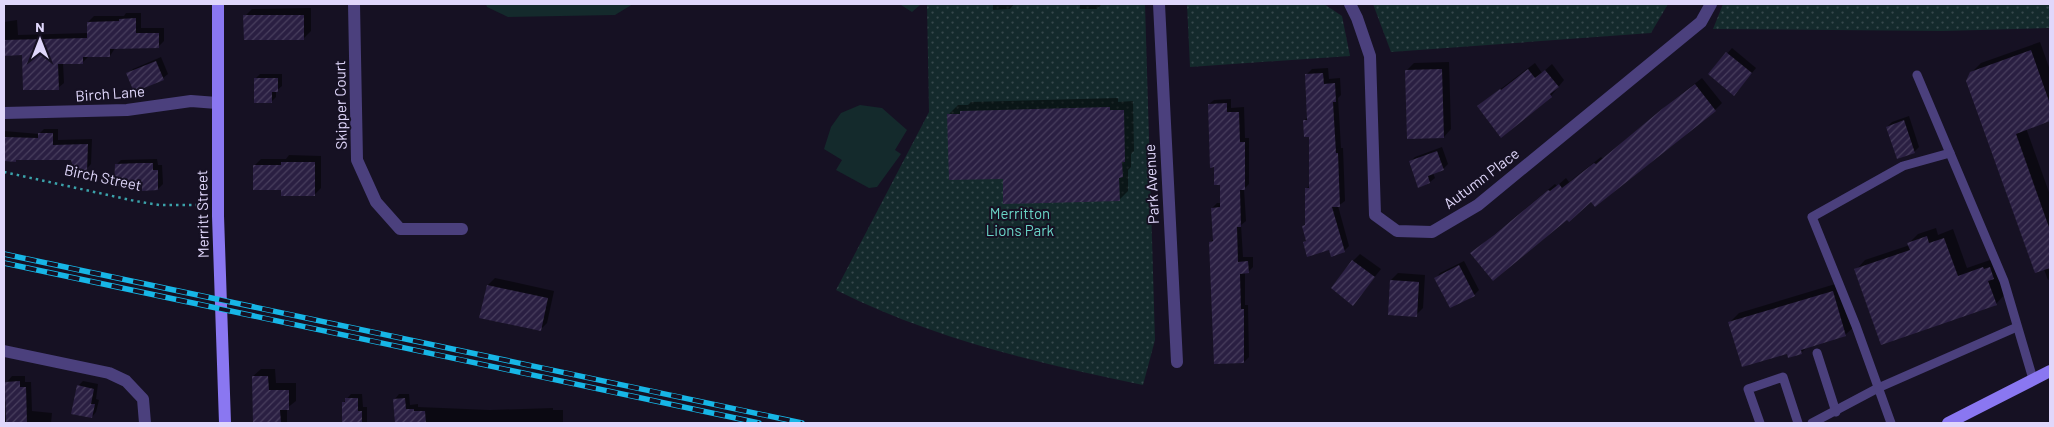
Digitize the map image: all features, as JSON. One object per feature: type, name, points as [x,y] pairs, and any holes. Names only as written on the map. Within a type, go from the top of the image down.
[{"type":"street","name":"Merritt Street","points":[[218,4],[218,236],[226,423]]},
{"type":"street","name":"Skipper Court","points":[[354,4],[357,160],[376,202],[400,229],[462,229]]},
{"type":"street","name":"Park Avenue","points":[[1159,4],[1177,362]]},
{"type":"street","name":"Autumn Place","points":[[1350,4],[1358,18],[1370,56],[1375,215],[1397,231],[1432,232],[1478,205],[1686,35],[1701,22],[1711,4]]},
{"type":"street","name":"Birch Lane","points":[[4,113],[127,110],[191,101],[217,103]]},
{"type":"street","points":[[4,351],[109,373],[126,381],[143,399],[145,423]]},
{"type":"street","points":[[1948,423],[2050,370]]},
{"type":"lane","points":[[1917,75],[2004,281],[2033,379]]},
{"type":"lane","points":[[1891,423],[1856,326],[1812,217],[1903,166],[1950,153]]},
{"type":"lane","points":[[1812,423],[1836,412],[1878,388],[2017,327]]},
{"type":"lane","points":[[1817,353],[1836,412]]},
{"type":"lane","points":[[1760,423],[1748,389],[1783,377],[1798,423]]},
{"type":"path","name":"Birch Street","points":[[4,172],[151,203],[196,205]]},
{"type":"green space","points":[[486,4],[633,4],[615,15],[508,17],[487,7]]},
{"type":"green space","points":[[845,4],[920,5],[912,12],[901,5]]},
{"type":"green space","name":"Merritton Lions Park","points":[[927,4],[1145,4],[1155,340],[1143,385],[1064,368],[948,336],[873,307],[836,290],[929,112]]},
{"type":"green space","points":[[1187,4],[1324,4],[1342,16],[1350,56],[1190,67]]},
{"type":"green space","points":[[1373,4],[1668,4],[1651,33],[1391,52]]},
{"type":"green space","points":[[1723,4],[2050,4],[2050,28],[1943,31],[1713,29]]},
{"type":"green space","points":[[860,105],[882,108],[907,130],[895,150],[901,154],[877,187],[869,188],[836,170],[842,160],[824,149],[831,127],[841,113]]},
{"type":"building","points":[[243,15],[304,15],[304,40],[244,40]]},
{"type":"building","points":[[136,18],[136,33],[159,33],[159,48],[110,49],[110,57],[83,57],[83,64],[58,64],[59,90],[23,90],[22,55],[4,56],[4,40],[87,38],[87,22],[119,21],[119,19]]},
{"type":"building","points":[[2031,50],[2050,104],[2050,121],[2016,134],[2050,230],[2050,268],[2035,273],[1966,81],[1970,72]]},
{"type":"building","points":[[1726,52],[1752,73],[1734,96],[1708,74]]},
{"type":"building","points":[[156,61],[164,80],[134,92],[126,73]]},
{"type":"building","points":[[1442,69],[1444,138],[1407,139],[1405,70]]},
{"type":"building","points":[[1528,69],[1535,78],[1545,70],[1559,87],[1550,94],[1552,97],[1501,138],[1477,106]]},
{"type":"building","points":[[1323,73],[1324,84],[1335,83],[1336,102],[1333,102],[1336,153],[1338,153],[1340,207],[1332,207],[1345,252],[1331,257],[1329,250],[1307,257],[1303,242],[1306,241],[1302,226],[1305,225],[1305,188],[1309,188],[1309,137],[1304,137],[1303,120],[1307,120],[1305,74]]},
{"type":"building","points":[[254,78],[278,78],[278,92],[272,92],[272,103],[254,103]]},
{"type":"building","points":[[1695,84],[1716,111],[1595,207],[1591,202],[1569,222],[1567,220],[1493,281],[1470,253],[1548,190],[1550,191],[1559,184],[1562,188],[1594,163],[1596,164]]},
{"type":"building","points":[[1227,103],[1227,112],[1239,112],[1240,142],[1245,142],[1245,190],[1240,190],[1241,227],[1237,227],[1238,262],[1248,261],[1249,273],[1240,274],[1241,309],[1244,309],[1244,363],[1214,364],[1209,242],[1213,241],[1211,208],[1220,207],[1220,185],[1214,185],[1214,167],[1210,168],[1208,104]]},
{"type":"building","points":[[1110,107],[1110,110],[1124,110],[1125,162],[1122,162],[1123,177],[1119,178],[1120,201],[1003,204],[1003,179],[949,180],[947,114],[960,114],[960,111]]},
{"type":"building","points":[[1904,120],[1915,153],[1897,159],[1886,127]]},
{"type":"building","points":[[38,133],[53,133],[53,145],[88,144],[87,171],[74,171],[71,160],[4,161],[5,137],[38,138]]},
{"type":"building","points":[[1437,151],[1444,170],[1428,176],[1430,183],[1418,188],[1409,161]]},
{"type":"building","points":[[281,162],[315,162],[315,196],[281,196],[281,190],[253,190],[253,165],[281,165]]},
{"type":"building","points":[[153,163],[153,170],[158,170],[158,190],[142,191],[142,186],[114,186],[115,164]]},
{"type":"building","points":[[1927,236],[1929,243],[1944,238],[1958,276],[1983,267],[1984,269],[1990,267],[1994,279],[1988,281],[1997,305],[1881,345],[1854,269],[1910,250],[1907,243]]},
{"type":"building","points":[[1352,260],[1375,277],[1353,306],[1331,288]]},
{"type":"building","points":[[1459,265],[1475,296],[1450,308],[1434,278]]},
{"type":"building","points":[[1390,280],[1419,282],[1417,317],[1388,315]]},
{"type":"building","points":[[487,285],[548,298],[541,331],[479,318]]},
{"type":"building","points":[[1833,291],[1846,336],[1801,350],[1802,354],[1788,358],[1787,354],[1742,367],[1728,322]]},
{"type":"building","points":[[252,376],[268,376],[269,390],[289,390],[289,410],[280,410],[281,423],[253,423]]},
{"type":"building","points":[[20,381],[20,387],[26,387],[27,423],[6,423],[5,382]]},
{"type":"building","points":[[77,385],[94,389],[91,404],[95,404],[92,418],[71,414]]},
{"type":"building","points":[[345,398],[358,398],[358,411],[362,411],[362,423],[342,423],[342,402],[345,402]]},
{"type":"building","points":[[405,398],[406,409],[425,411],[426,423],[395,423],[393,399]]},
{"type":"railway","points":[[4,254],[802,423]]},
{"type":"railway","points":[[4,263],[759,423]]}]
